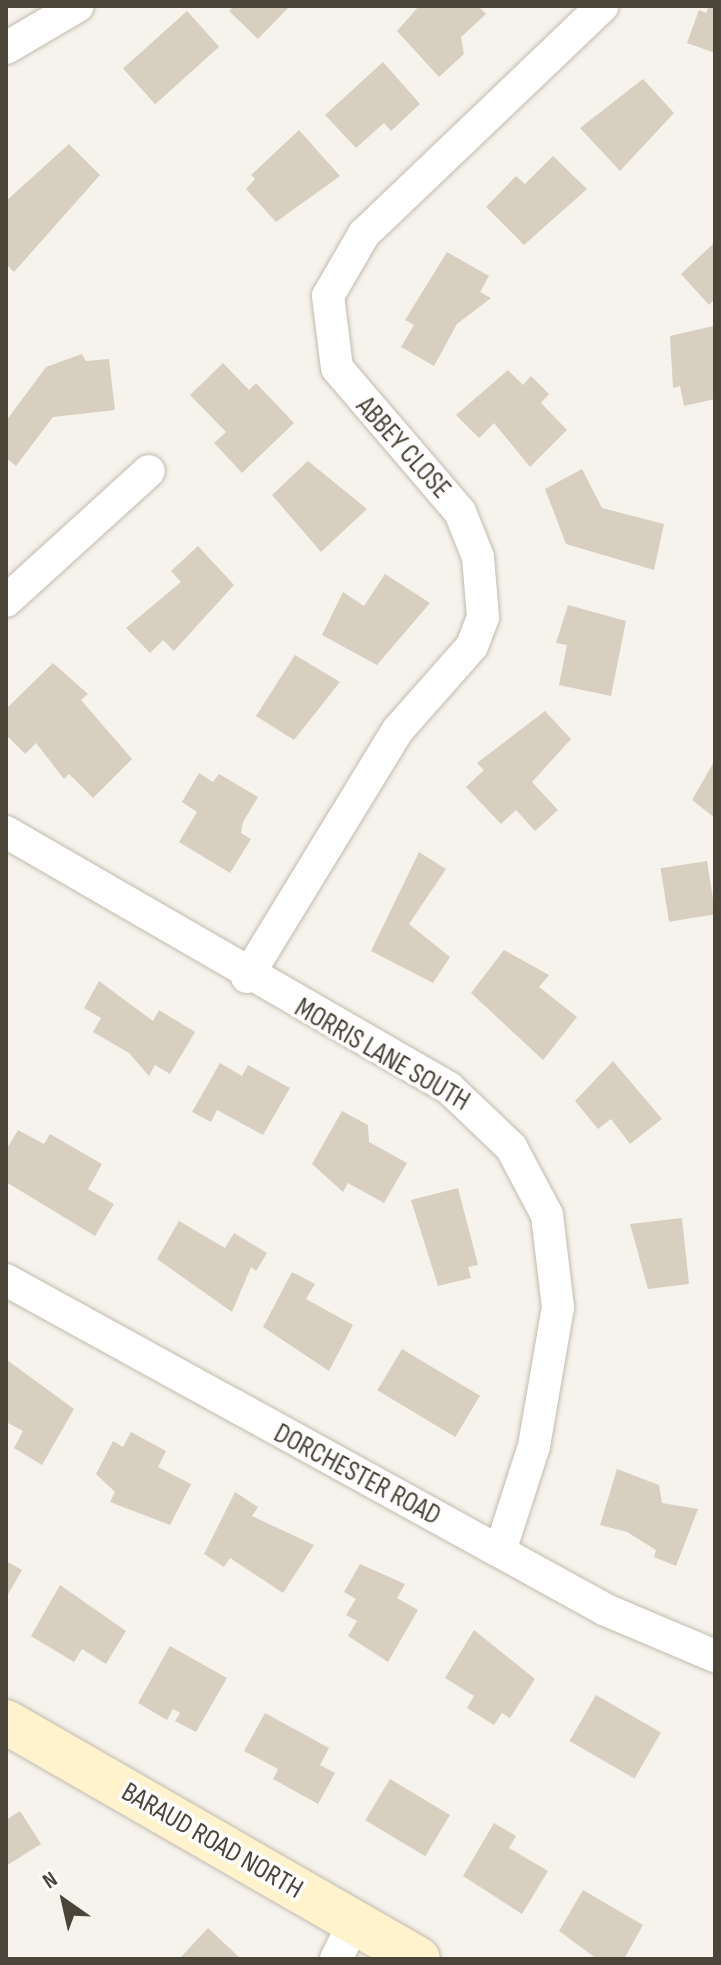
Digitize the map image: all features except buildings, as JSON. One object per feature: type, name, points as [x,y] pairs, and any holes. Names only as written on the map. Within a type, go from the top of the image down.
[{"type":"street","points":[[6,48],[78,6]]},
{"type":"street","name":"ABBEY CLOSE","points":[[247,977],[398,730],[472,646],[483,617],[485,591],[467,525],[433,475],[337,368],[328,296],[364,234],[603,6]]},
{"type":"street","points":[[6,68],[37,31]]},
{"type":"street","points":[[6,601],[149,471]]},
{"type":"street","name":"MORRIS LANE SOUTH","points":[[6,832],[247,977],[449,1088],[511,1147],[547,1215],[555,1251],[554,1351],[534,1446],[500,1551]]},
{"type":"street","name":"DORCHESTER ROAD","points":[[6,1280],[642,1628],[715,1656]]},
{"type":"street","name":"BARAUD ROAD NORTH","points":[[6,1722],[345,1941],[418,1959]]}]
